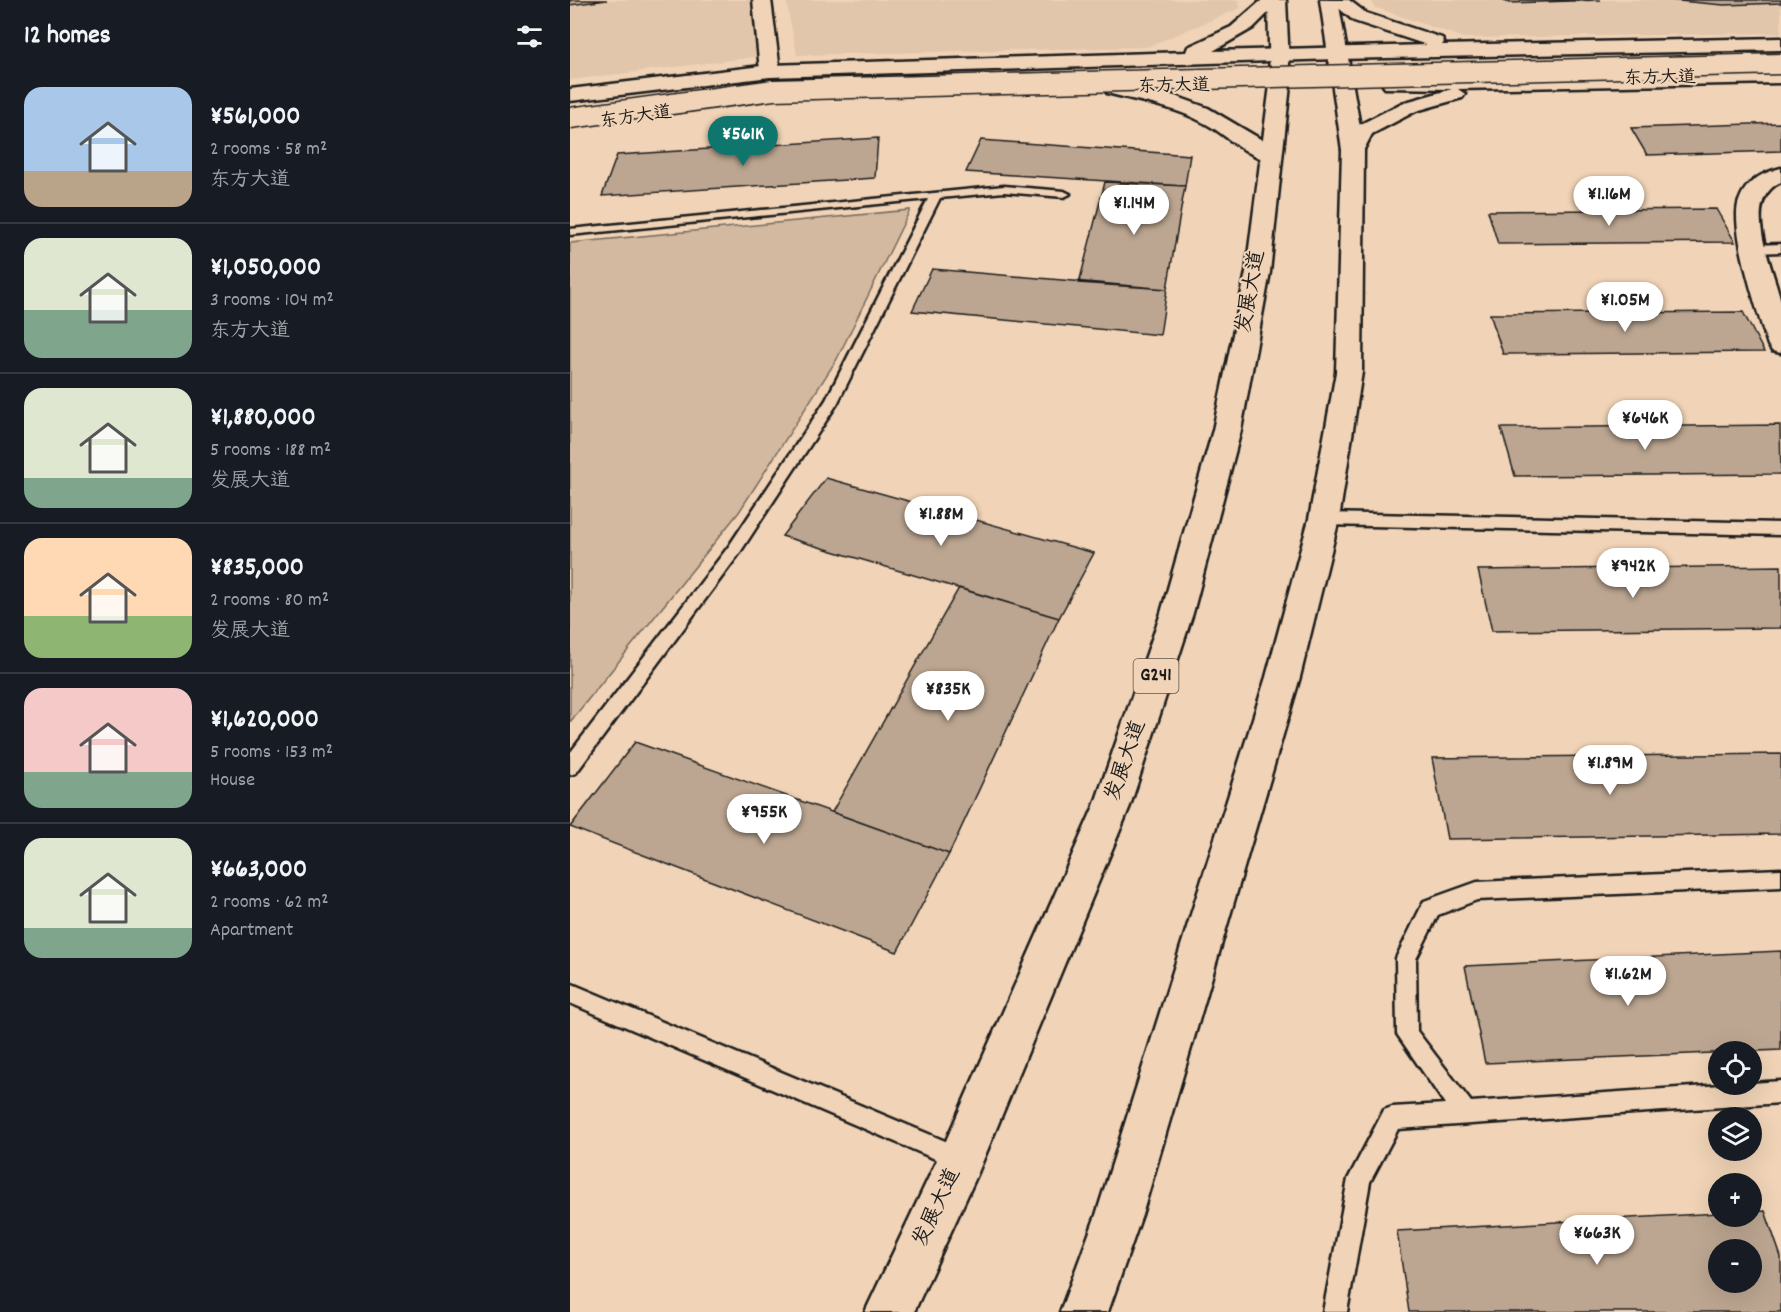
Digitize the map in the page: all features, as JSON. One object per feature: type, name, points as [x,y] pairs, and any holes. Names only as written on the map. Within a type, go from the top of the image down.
[{"type":"main road","points":[[762,0],[770,71]]},
{"type":"main road","points":[[1132,60],[1197,51],[1234,36],[1256,18],[1272,0]]},
{"type":"main road","name":"发展大道","points":[[889,1312],[961,1159],[1112,806],[1177,613],[1227,430],[1257,272],[1279,70],[1277,0]]},
{"type":"main road","points":[[1084,1312],[1119,1215],[1283,677],[1324,519],[1349,372],[1353,150],[1329,0]]},
{"type":"main road","points":[[1338,0],[1360,17],[1391,29],[1472,51]]},
{"type":"main road","name":"东方大道","points":[[570,128],[776,98],[1114,89],[1279,70],[1340,69],[1472,51],[1781,44]]},
{"type":"main road","points":[[570,107],[773,81],[1398,62],[1781,54]]},
{"type":"main road","name":"东方大道","points":[[570,95],[770,71],[1132,60],[1279,70],[1340,69],[1494,82],[1781,77]]},
{"type":"main road","points":[[570,118],[773,90],[1781,64]]},
{"type":"main road","points":[[1353,150],[1364,130],[1409,107],[1494,82]]},
{"type":"main road","points":[[1114,89],[1168,100],[1201,112],[1271,155]]},
{"type":"main road","points":[[1781,175],[1774,176],[1754,190],[1749,205],[1755,249],[1781,344]]},
{"type":"lane","points":[[570,232],[1004,189],[1064,194]]},
{"type":"lane","points":[[570,767],[734,550],[832,401],[936,195]]},
{"type":"lane","points":[[1755,249],[1781,248]]},
{"type":"lane","points":[[1324,519],[1781,529]]},
{"type":"lane","points":[[1464,1111],[1407,1034],[1406,958],[1431,908],[1478,891],[1781,878]]},
{"type":"lane","points":[[570,993],[961,1159]]},
{"type":"lane","points":[[1335,1312],[1359,1179],[1392,1118],[1464,1111],[1781,1092]]},
{"type":"shaded area","points":[[570,0],[750,0],[756,57],[570,80]]},
{"type":"shaded area","points":[[786,0],[1239,0],[1240,8],[1147,47],[797,55]]},
{"type":"shaded area","points":[[1372,0],[1781,0],[1781,33],[1464,38],[1374,7]]},
{"type":"shaded area","points":[[910,210],[837,359],[739,512],[570,722],[570,243]]},
{"type":"building","points":[[570,0],[607,0],[570,5]]},
{"type":"building","points":[[1501,0],[1601,0],[1509,3]]},
{"type":"building","points":[[1668,0],[1781,0],[1781,3],[1724,5]]},
{"type":"building","points":[[1781,123],[1781,151],[1647,155],[1631,128]]},
{"type":"building","points":[[878,138],[875,178],[602,196],[617,155]]},
{"type":"building","points":[[981,140],[1190,155],[1185,186],[966,172]]},
{"type":"building","points":[[1105,182],[1185,186],[1167,289],[1079,283]]},
{"type":"building","points":[[1716,209],[1735,242],[1498,244],[1488,211]]},
{"type":"building","points":[[932,269],[1167,289],[1160,335],[912,311]]},
{"type":"building","points":[[1743,312],[1764,352],[1503,354],[1490,314]]},
{"type":"building","points":[[1780,425],[1781,474],[1515,476],[1501,428]]},
{"type":"building","points":[[826,478],[1094,553],[1059,618],[782,536]]},
{"type":"building","points":[[1781,566],[1781,628],[1492,631],[1478,570]]},
{"type":"building","points":[[959,588],[1059,618],[949,854],[832,812]]},
{"type":"building","points":[[635,742],[949,854],[897,952],[570,827]]},
{"type":"building","points":[[1781,754],[1781,834],[1447,839],[1432,758]]},
{"type":"building","points":[[1781,951],[1781,1050],[1762,1051],[1762,1041],[1708,1041],[1708,1053],[1485,1063],[1465,966]]},
{"type":"building","points":[[1762,1211],[1765,1211],[1781,1257],[1781,1312],[1409,1312],[1397,1231],[1708,1214],[1708,1227],[1762,1227]]}]
